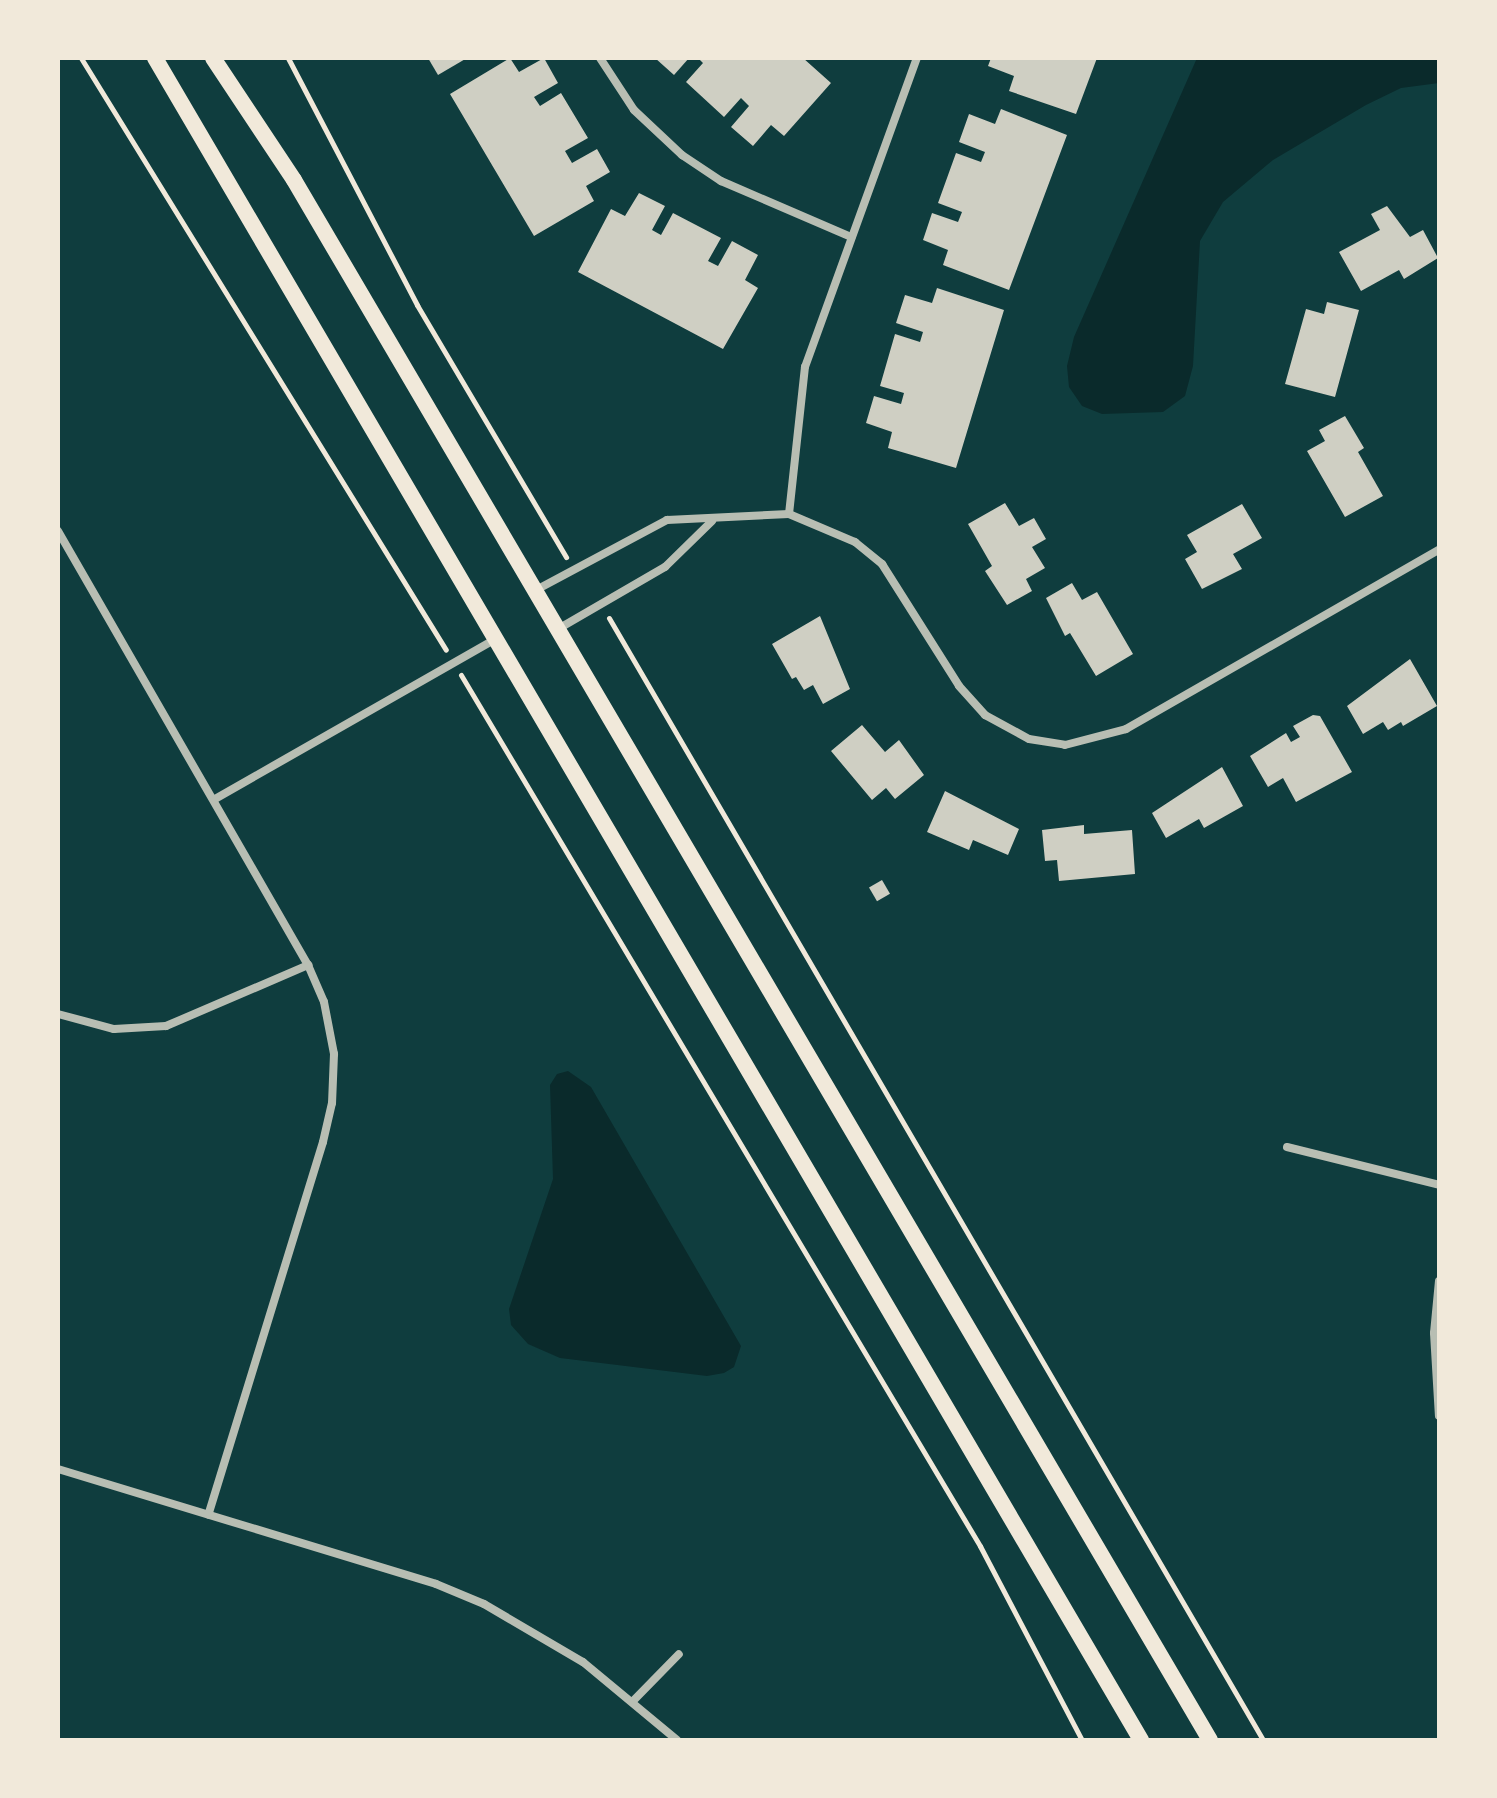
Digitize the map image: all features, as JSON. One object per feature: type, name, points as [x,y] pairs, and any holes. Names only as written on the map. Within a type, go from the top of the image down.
[{"type":"main road","points":[[155,58],[1141,1740]]},
{"type":"main road","points":[[213,58],[294,180],[1210,1740]]},
{"type":"street","points":[[600,58],[645,122],[696,165],[741,191],[851,237]]},
{"type":"street","points":[[789,514],[805,367],[917,58]]},
{"type":"street","points":[[536,590],[667,520],[712,521],[744,513],[789,514],[855,542],[882,564],[959,686],[985,715],[1029,739],[1065,745],[1126,729],[1439,550]]},
{"type":"street","points":[[558,629],[665,567],[712,521]]},
{"type":"street","points":[[58,531],[308,965],[324,1002],[334,1054],[332,1103],[208,1515]]},
{"type":"street","points":[[215,799],[495,639]]},
{"type":"street","points":[[58,1014],[114,1029],[166,1026],[308,965]]},
{"type":"street","points":[[1287,1147],[1439,1185]]},
{"type":"street","points":[[1439,1281],[1434,1333],[1439,1416]]},
{"type":"street","points":[[58,1469],[436,1584],[484,1604],[533,1630],[634,1700],[677,1740]]},
{"type":"street","points":[[634,1700],[679,1654]]},
{"type":"path","points":[[81,58],[431,626]]},
{"type":"path","points":[[288,58],[417,305],[558,544]]},
{"type":"path","points":[[617,628],[772,890],[864,1063],[1263,1740]]},
{"type":"path","points":[[473,695],[980,1546],[1082,1740]]},
{"type":"water","points":[[1197,58],[1439,58],[1439,83],[1401,88],[1366,105],[1273,160],[1223,202],[1200,241],[1193,366],[1185,396],[1163,412],[1102,414],[1082,406],[1069,387],[1067,366],[1074,337]]},
{"type":"water","points":[[568,1071],[591,1087],[741,1346],[734,1367],[724,1373],[707,1376],[560,1358],[528,1344],[511,1325],[509,1309],[553,1179],[550,1085],[557,1074]]},
{"type":"building","points":[[428,58],[467,58],[438,75]]},
{"type":"building","points":[[510,58],[519,72],[544,58],[558,83],[534,97],[540,106],[561,93],[588,138],[565,151],[572,163],[597,149],[610,172],[586,186],[594,201],[534,236],[450,94]]},
{"type":"building","points":[[655,58],[689,58],[674,75]]},
{"type":"building","points":[[698,58],[803,58],[831,83],[784,136],[771,125],[753,146],[731,127],[749,106],[741,98],[724,117],[686,82],[703,63]]},
{"type":"building","points":[[991,58],[1097,58],[1076,114],[1009,91],[1014,76],[988,66]]},
{"type":"building","points":[[1001,109],[1067,135],[1009,290],[943,265],[948,250],[923,240],[932,213],[958,222],[962,212],[938,203],[956,153],[981,162],[985,152],[959,142],[969,114],[995,124]]},
{"type":"building","points":[[639,193],[665,206],[652,230],[661,235],[673,213],[721,238],[708,261],[718,266],[732,241],[758,255],[745,280],[758,288],[723,349],[578,272],[611,209],[625,216]]},
{"type":"building","points":[[1387,206],[1410,237],[1423,230],[1438,258],[1404,279],[1399,270],[1361,291],[1339,252],[1380,230],[1371,214]]},
{"type":"building","points":[[937,288],[1004,310],[956,468],[888,448],[892,432],[866,423],[874,396],[901,404],[904,393],[880,386],[895,334],[920,342],[923,332],[896,323],[905,295],[932,303]]},
{"type":"building","points":[[1327,302],[1359,310],[1335,397],[1285,384],[1306,309],[1324,314]]},
{"type":"building","points":[[1345,416],[1364,448],[1358,452],[1383,496],[1345,517],[1307,451],[1325,441],[1319,430]]},
{"type":"building","points":[[1005,503],[1019,526],[1034,518],[1046,539],[1032,547],[1045,568],[1026,579],[1032,591],[1007,605],[985,571],[992,566],[968,524]]},
{"type":"building","points":[[1242,504],[1262,538],[1233,554],[1242,569],[1202,589],[1185,559],[1197,552],[1187,535]]},
{"type":"building","points":[[1072,583],[1082,600],[1097,592],[1133,654],[1096,676],[1070,633],[1065,636],[1046,598]]},
{"type":"building","points":[[820,616],[850,689],[823,704],[813,685],[804,690],[796,677],[792,679],[772,644]]},
{"type":"building","points":[[1410,659],[1437,706],[1403,726],[1401,722],[1388,730],[1383,722],[1363,734],[1347,706]]},
{"type":"building","points":[[1313,715],[1320,716],[1352,772],[1296,802],[1283,778],[1268,787],[1250,756],[1286,733],[1291,742],[1300,737],[1293,726]]},
{"type":"building","points":[[862,725],[885,752],[899,740],[924,775],[895,799],[886,788],[872,800],[831,751]]},
{"type":"building","points":[[1222,767],[1243,806],[1204,828],[1199,819],[1166,838],[1152,813]]},
{"type":"building","points":[[945,791],[1019,829],[1008,855],[973,840],[969,850],[927,832]]},
{"type":"building","points":[[1084,825],[1084,834],[1132,830],[1135,874],[1059,881],[1057,860],[1045,861],[1042,830]]},
{"type":"building","points":[[882,880],[890,894],[877,901],[869,887]]}]
